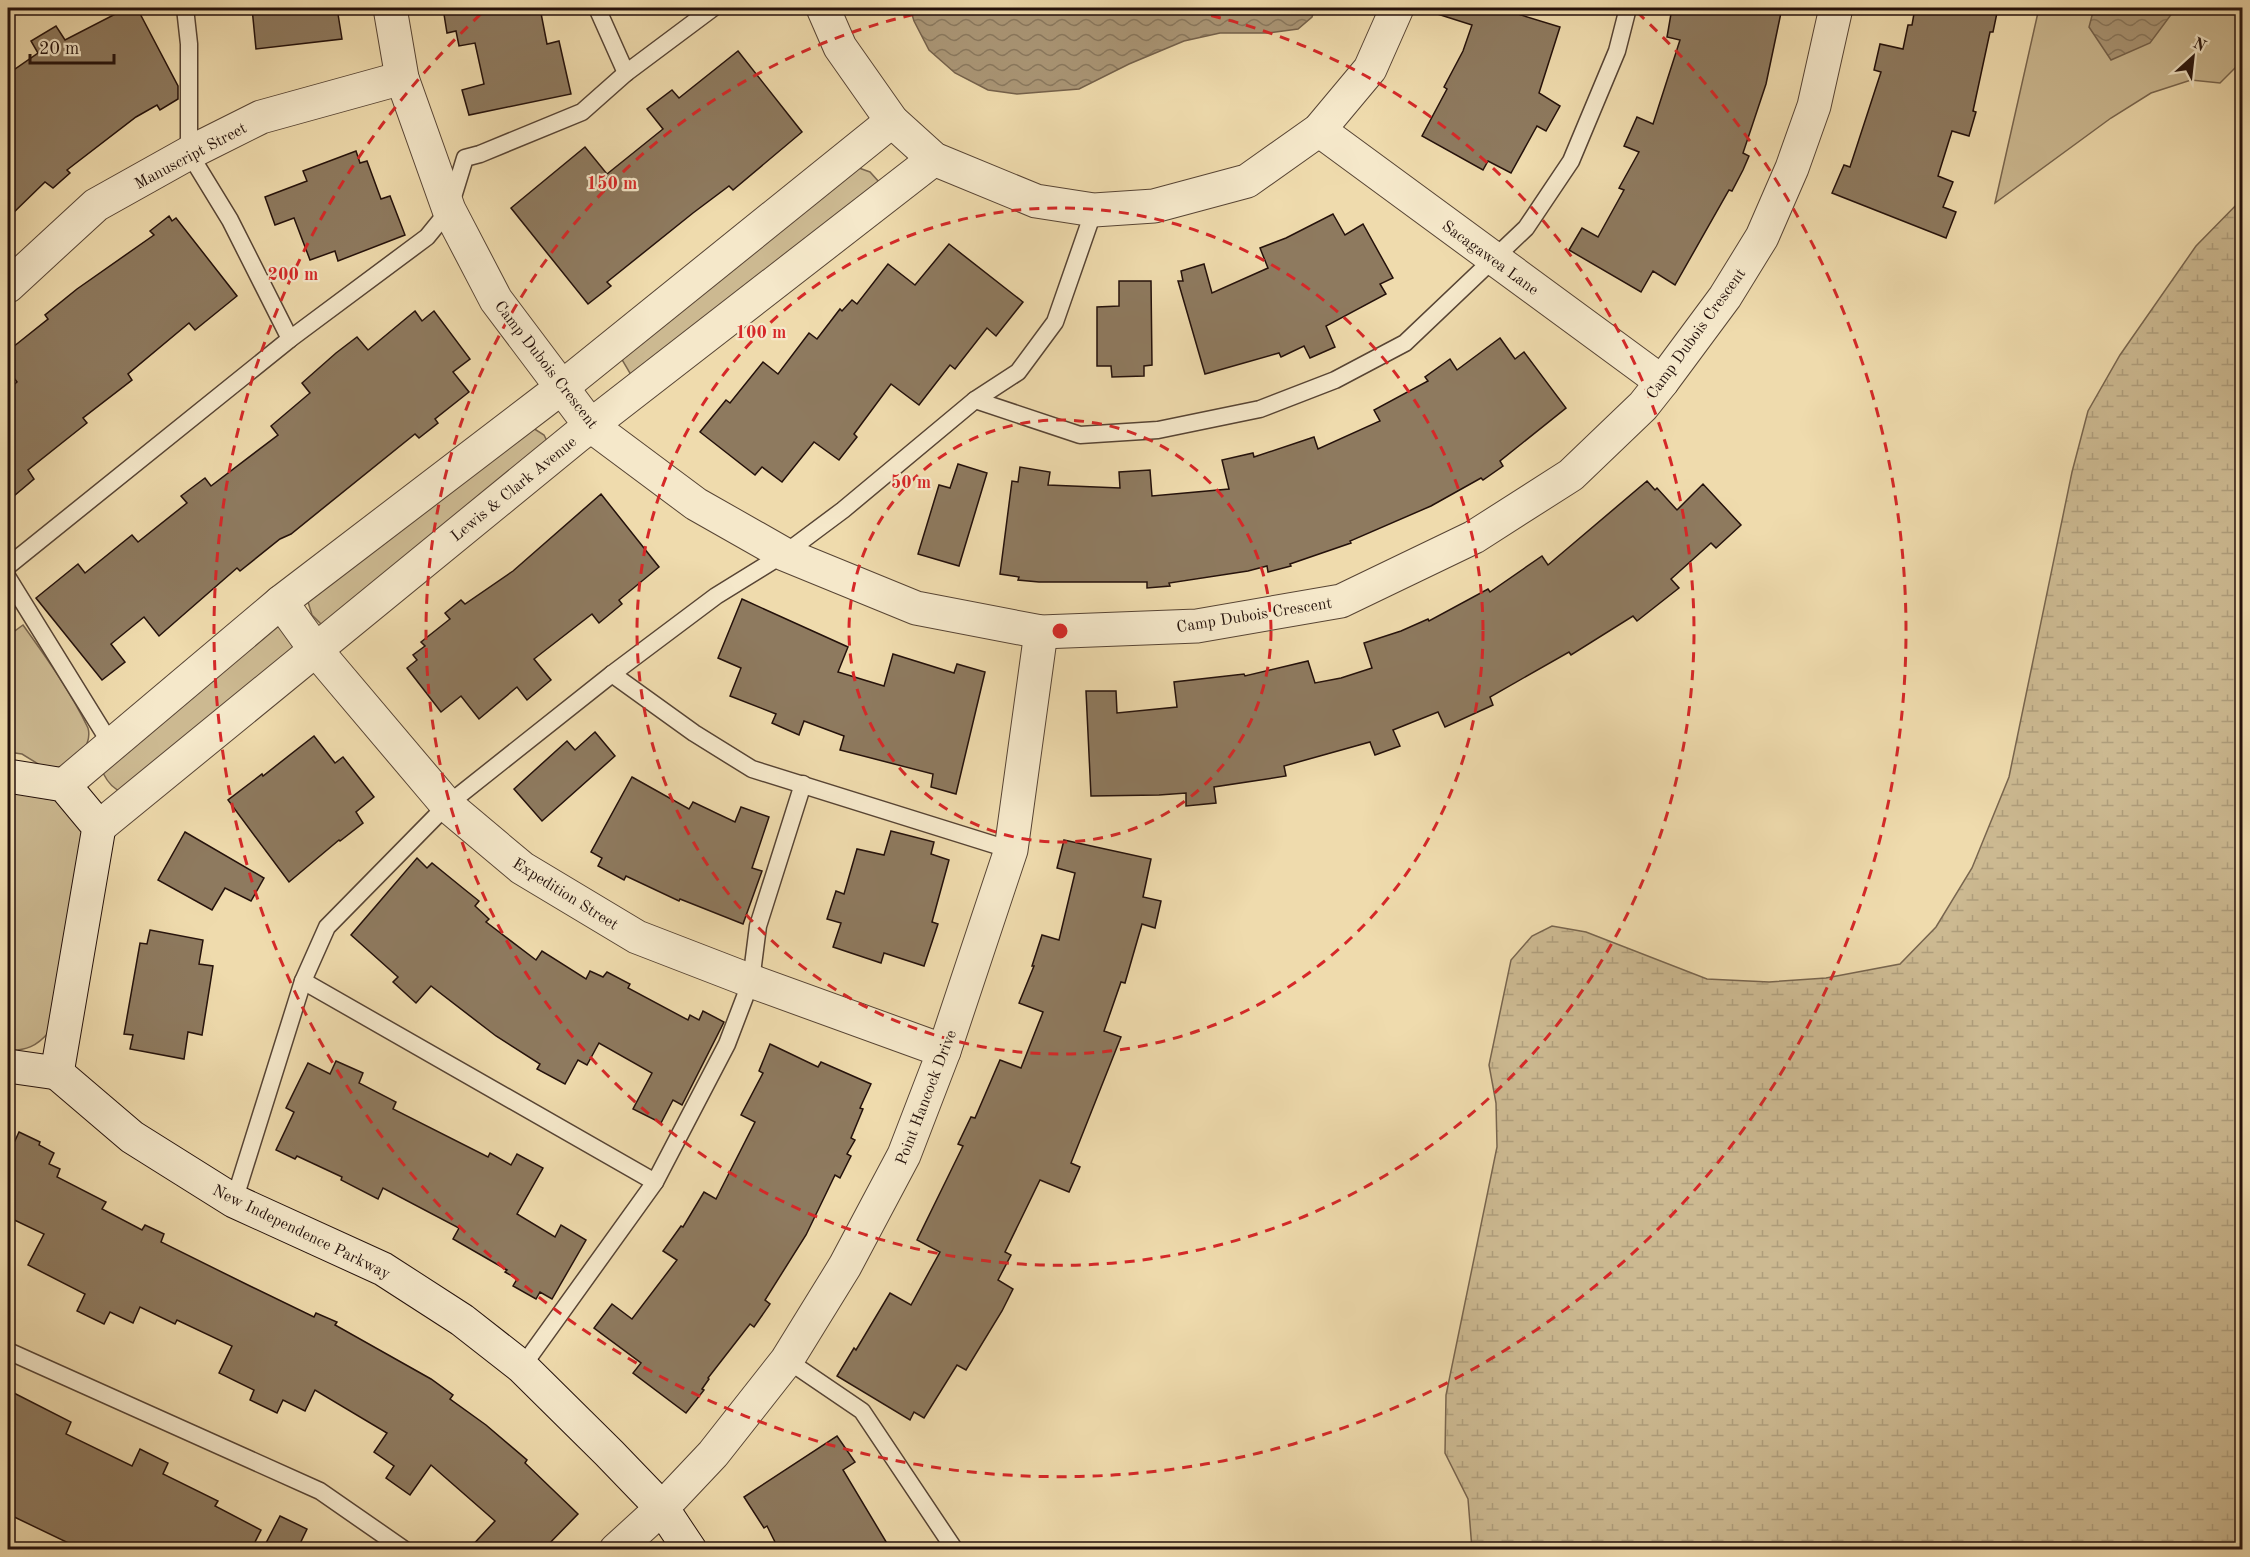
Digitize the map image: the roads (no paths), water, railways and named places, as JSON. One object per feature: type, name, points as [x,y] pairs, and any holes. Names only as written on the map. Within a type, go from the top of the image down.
[{"type":"street","name":"Camp Dubois Crescent","points":[[390,8],[402,78],[449,210],[496,300],[590,425],[696,504],[784,554],[916,609],[1041,632],[1197,626],[1341,600],[1474,537],[1571,475],[1643,406],[1725,297],[1762,237],[1792,168],[1814,106],[1836,8]]},
{"type":"street","points":[[823,8],[840,47],[892,121],[934,159],[1036,201],[1094,210],[1154,206],[1247,181],[1319,130],[1370,69],[1397,8]]},
{"type":"street","name":"Manuscript Street","points":[[8,286],[96,205],[189,153],[261,117],[402,78]]},
{"type":"street","points":[[64,785],[280,602],[561,388],[892,121]]},
{"type":"street","name":"Sacagawea Lane","points":[[1319,130],[1662,382]]},
{"type":"street","name":"Lewis & Clark Avenue","points":[[99,827],[590,425],[934,159]]},
{"type":"street","name":"Expedition Street","points":[[280,602],[315,649],[447,805],[522,868],[637,937],[751,981],[944,1050]]},
{"type":"street","name":"Point Hancock Drive","points":[[616,1550],[662,1508],[713,1454],[787,1360],[845,1266],[904,1155],[944,1050],[1011,850],[1041,632]]},
{"type":"street","points":[[8,776],[64,785],[99,827],[57,1073],[8,1066]]},
{"type":"street","name":"New Independence Parkway","points":[[57,1073],[132,1137],[234,1201],[383,1269],[462,1320],[522,1367],[662,1508],[690,1550]]},
{"type":"lane","points":[[185,8],[189,44],[189,153],[230,219],[290,339]]},
{"type":"lane","points":[[597,8],[626,73]]},
{"type":"lane","points":[[8,566],[290,339],[427,237],[449,210],[465,158],[582,112],[626,73],[713,8]]},
{"type":"lane","points":[[975,400],[1080,435],[1158,430],[1260,409],[1335,380],[1406,343],[1526,228],[1571,161],[1617,51],[1628,8]]},
{"type":"lane","points":[[234,1201],[303,981],[327,927],[447,805],[612,674],[716,596],[784,554],[843,510],[975,400],[1018,372],[1056,322],[1094,210]]},
{"type":"lane","points":[[8,578],[112,746]]},
{"type":"lane","points":[[612,674],[694,733],[752,769],[1011,850]]},
{"type":"lane","points":[[522,1367],[655,1182],[727,1044],[751,981],[758,926],[803,784]]},
{"type":"lane","points":[[303,981],[655,1182]]},
{"type":"lane","points":[[8,1350],[320,1491],[405,1550]]},
{"type":"lane","points":[[787,1360],[862,1411],[955,1550]]},
{"type":"water","points":[[910,8],[1315,8],[1312,17],[1298,29],[1269,33],[1220,33],[1184,41],[1129,64],[1079,89],[1017,94],[988,90],[955,73],[929,50]]},
{"type":"water","points":[[2094,8],[2176,8],[2150,43],[2111,60],[2089,27]]}]
